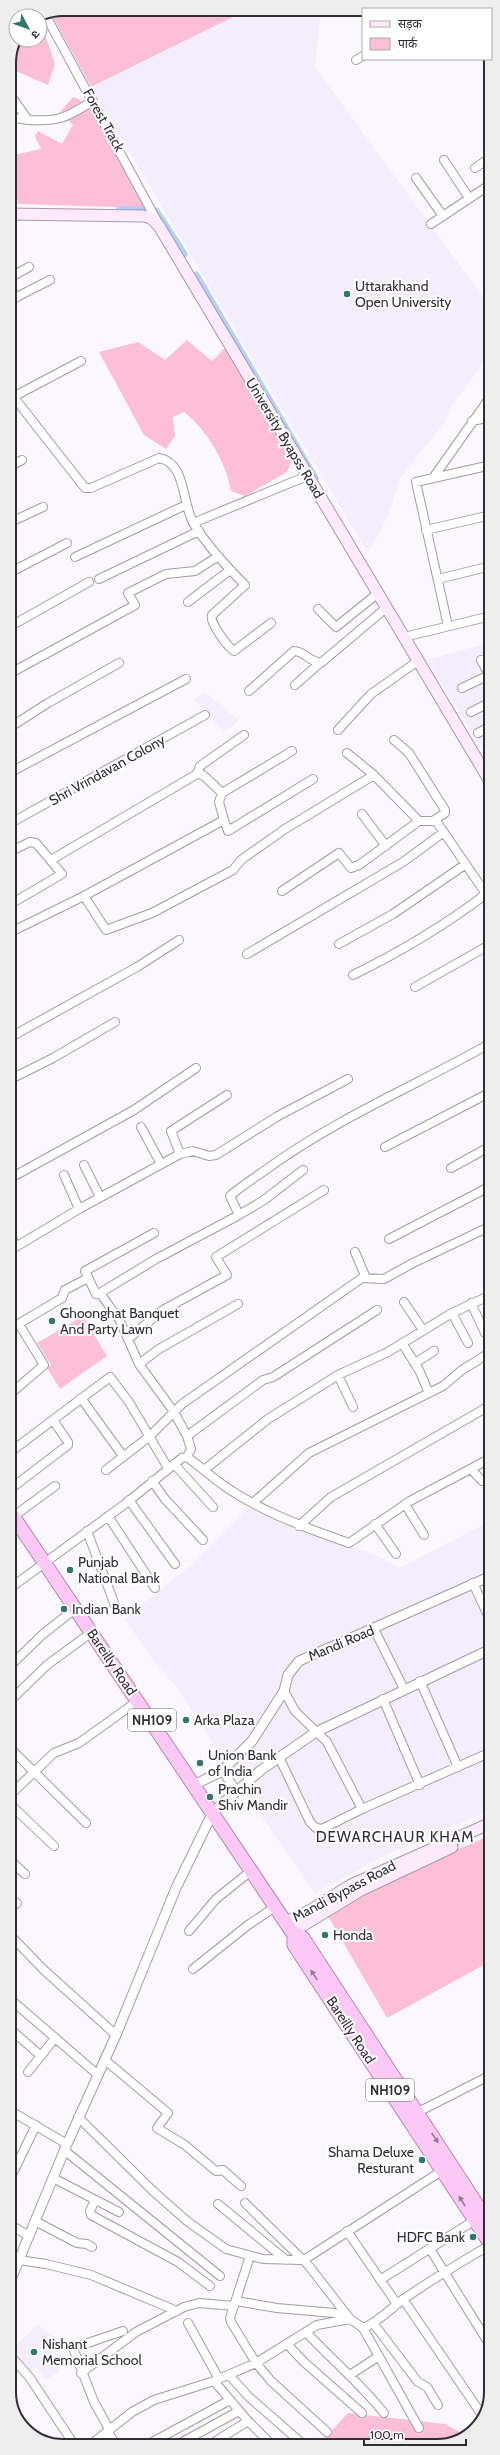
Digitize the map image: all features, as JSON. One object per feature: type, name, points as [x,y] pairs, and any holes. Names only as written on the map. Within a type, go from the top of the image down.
[{"type":"highway","name":"Bareilly Road","points":[[16,1525],[76,1608],[139,1700],[290,1929],[294,1945],[484,2216]]},
{"type":"highway","name":"Bareilly Road","points":[[290,1929],[303,1938],[374,2049],[418,2112],[475,2220],[484,2234]]},
{"type":"main road","name":"University Byapss Road","points":[[16,214],[143,216],[151,218],[159,226],[377,594],[407,636],[418,661],[484,771]]},
{"type":"main road","name":"Mandi Bypass Road","points":[[290,1929],[383,1869],[484,1825]]},
{"type":"main road","name":"Mandi Bypass Road","points":[[290,1929],[361,1890],[484,1833]]},
{"type":"street","name":"Forest Track","points":[[48,20],[159,226]]},
{"type":"street","points":[[18,119],[52,121],[68,116],[93,101]]},
{"type":"street","points":[[16,103],[28,120]]},
{"type":"street","points":[[444,160],[469,198]]},
{"type":"street","points":[[475,168],[484,161]]},
{"type":"street","points":[[416,178],[442,216]]},
{"type":"street","points":[[431,224],[484,188]]},
{"type":"street","points":[[16,274],[29,267]]},
{"type":"street","points":[[16,297],[50,280]]},
{"type":"street","points":[[16,392],[81,361]]},
{"type":"street","points":[[16,400],[85,488],[91,488],[159,458],[166,459],[176,467],[186,505],[194,523],[217,557],[245,587],[210,617],[232,650],[235,651],[271,623]]},
{"type":"street","points":[[433,478],[484,405]]},
{"type":"street","points":[[472,421],[484,418]]},
{"type":"street","points":[[16,463],[22,460]]},
{"type":"street","points":[[448,626],[416,482],[484,467]]},
{"type":"street","points":[[194,523],[307,476]]},
{"type":"street","points":[[75,557],[186,505]]},
{"type":"street","points":[[16,520],[42,507]]},
{"type":"street","points":[[426,530],[484,517]]},
{"type":"street","points":[[99,579],[199,531]]},
{"type":"street","points":[[16,569],[67,543]]},
{"type":"street","points":[[16,670],[135,605],[128,593],[166,574],[195,571],[217,557]]},
{"type":"street","points":[[438,579],[484,568]]},
{"type":"street","points":[[188,602],[230,570]]},
{"type":"street","points":[[16,623],[89,582]]},
{"type":"street","points":[[318,609],[336,627],[377,594]]},
{"type":"street","points":[[295,685],[386,608]]},
{"type":"street","points":[[407,636],[484,618]]},
{"type":"street","points":[[250,691],[294,651],[299,651],[320,663]]},
{"type":"street","points":[[481,660],[484,665]]},
{"type":"street","points":[[338,730],[371,694],[418,661]]},
{"type":"street","points":[[16,724],[119,663]]},
{"type":"street","points":[[16,769],[186,679]]},
{"type":"street","points":[[462,688],[484,679]]},
{"type":"street","points":[[471,712],[484,706]]},
{"type":"street","name":"Shri Vrindavan Colony","points":[[16,820],[205,715]]},
{"type":"street","points":[[478,733],[484,730]]},
{"type":"street","points":[[51,860],[197,774],[200,766],[244,735]]},
{"type":"street","points":[[282,891],[339,853],[351,868],[386,846],[420,821],[433,821],[444,813],[445,810],[409,753],[394,740]]},
{"type":"street","points":[[292,751],[222,793],[220,802],[228,831],[313,779]]},
{"type":"street","points":[[347,753],[374,775],[420,821]]},
{"type":"street","points":[[197,774],[203,775],[222,793]]},
{"type":"street","points":[[84,896],[106,930],[152,913],[233,870],[241,860],[285,829],[374,775]]},
{"type":"street","points":[[362,814],[386,846]]},
{"type":"street","points":[[16,930],[84,896],[224,820]]},
{"type":"street","points":[[433,821],[444,832],[484,891]]},
{"type":"street","points":[[247,954],[403,862],[444,832]]},
{"type":"street","points":[[16,849],[30,842],[36,843],[62,874],[16,901]]},
{"type":"street","points":[[340,944],[393,914],[466,864]]},
{"type":"street","points":[[353,975],[392,956],[484,901]]},
{"type":"street","points":[[16,1034],[137,968],[179,940]]},
{"type":"street","points":[[415,987],[484,948]]},
{"type":"street","points":[[16,1076],[53,1058],[115,1022]]},
{"type":"street","points":[[239,1215],[230,1196],[288,1153],[383,1099],[427,1079],[484,1047]]},
{"type":"street","points":[[16,1175],[134,1110],[196,1068]]},
{"type":"street","points":[[16,1247],[79,1208],[180,1154],[193,1151],[209,1156],[216,1155],[278,1116],[348,1079]]},
{"type":"street","points":[[180,1154],[171,1131],[227,1096]]},
{"type":"street","points":[[385,1147],[484,1096]]},
{"type":"street","points":[[141,1127],[161,1164]]},
{"type":"street","points":[[451,1168],[484,1150]]},
{"type":"street","points":[[84,1164],[100,1197]]},
{"type":"street","points":[[154,1233],[86,1270],[88,1278],[96,1294],[156,1259],[239,1215],[264,1200],[303,1170]]},
{"type":"street","points":[[64,1175],[79,1208]]},
{"type":"street","points":[[128,1338],[163,1310],[227,1275],[216,1257],[324,1190]]},
{"type":"street","points":[[389,1238],[484,1190]]},
{"type":"street","points":[[106,1470],[150,1436],[174,1412],[243,1360],[362,1278],[377,1281],[384,1279],[413,1263],[484,1229]]},
{"type":"street","points":[[355,1252],[366,1278]]},
{"type":"street","points":[[16,1389],[44,1365],[20,1326],[20,1323],[62,1298],[65,1290],[88,1278]]},
{"type":"street","points":[[16,1584],[108,1516],[171,1466],[187,1457],[191,1449],[187,1436],[174,1412],[139,1364],[120,1321],[100,1293]]},
{"type":"street","points":[[204,1470],[268,1419],[338,1375],[363,1365],[452,1313],[484,1298]]},
{"type":"street","points":[[404,1302],[423,1330]]},
{"type":"street","points":[[471,1303],[484,1331]]},
{"type":"street","points":[[139,1364],[159,1349],[238,1304]]},
{"type":"street","points":[[187,1436],[263,1380],[273,1377],[377,1310]]},
{"type":"street","points":[[452,1313],[468,1343]]},
{"type":"street","points":[[402,1343],[415,1363],[429,1393]]},
{"type":"street","points":[[415,1363],[434,1352]]},
{"type":"street","points":[[254,1502],[309,1453],[429,1393],[484,1357]]},
{"type":"street","points":[[338,1375],[352,1407]]},
{"type":"street","points":[[16,1448],[110,1377],[129,1402],[171,1466],[213,1507]]},
{"type":"street","points":[[81,1398],[123,1456]]},
{"type":"street","points":[[300,1526],[331,1496],[484,1409]]},
{"type":"street","points":[[16,1485],[68,1445],[68,1442],[53,1420]]},
{"type":"street","points":[[187,1457],[215,1480],[254,1502],[300,1526],[349,1543],[405,1504],[484,1462]]},
{"type":"street","points":[[471,1469],[482,1481],[484,1480]]},
{"type":"street","points":[[152,1481],[165,1499],[203,1540]]},
{"type":"street","points":[[16,1517],[55,1486]]},
{"type":"street","points":[[129,1500],[175,1564]]},
{"type":"street","points":[[405,1504],[424,1535]]},
{"type":"street","points":[[108,1516],[155,1588]]},
{"type":"street","points":[[375,1524],[396,1554]]},
{"type":"street","points":[[87,1531],[116,1608]]},
{"type":"street","name":"Mandi Road","points":[[194,1784],[222,1771],[252,1741],[284,1690],[288,1675],[299,1661],[374,1629],[484,1579]]},
{"type":"street","points":[[473,1583],[484,1607]]},
{"type":"street","points":[[16,1660],[42,1635],[76,1608]]},
{"type":"street","points":[[374,1629],[404,1689]]},
{"type":"street","points":[[16,1695],[47,1665],[92,1632]]},
{"type":"street","points":[[16,2268],[65,2147],[105,2060],[176,1888],[213,1812],[279,1757],[316,1732],[420,1681],[484,1652]]},
{"type":"street","points":[[420,1681],[458,1768]]},
{"type":"street","points":[[284,1690],[296,1711],[327,1742],[362,1809]]},
{"type":"street","points":[[383,1699],[420,1784]]},
{"type":"street","points":[[16,1789],[54,1754],[78,1743],[139,1700]]},
{"type":"street","points":[[16,1754],[86,1823]]},
{"type":"street","points":[[279,1757],[310,1822],[316,1828],[322,1829],[362,1809],[484,1755]]},
{"type":"street","points":[[222,1771],[237,1791]]},
{"type":"street","points":[[16,1810],[54,1846]]},
{"type":"street","points":[[16,1866],[25,1874]]},
{"type":"street","points":[[189,1931],[216,1899],[252,1871]]},
{"type":"street","points":[[193,1969],[248,1925],[275,1907]]},
{"type":"street","points":[[16,1941],[44,1970],[116,2034]]},
{"type":"street","points":[[16,2004],[98,2075]]},
{"type":"street","points":[[16,2034],[41,2056]]},
{"type":"street","points":[[28,2072],[55,2038]]},
{"type":"street","points":[[105,2060],[168,2113],[157,2128],[185,2145],[216,2171],[223,2170],[241,2186]]},
{"type":"street","points":[[418,2112],[484,2079]]},
{"type":"street","points":[[16,2114],[36,2125],[65,2147],[220,2276]]},
{"type":"street","points":[[78,2117],[120,2160],[187,2221],[226,2249],[263,2259],[302,2260],[448,2167]]},
{"type":"street","points":[[16,2166],[36,2125]]},
{"type":"street","points":[[53,2178],[119,2212]]},
{"type":"street","points":[[96,2200],[90,2212],[92,2215],[178,2262],[210,2286]]},
{"type":"street","points":[[244,2203],[309,2266],[348,2317],[363,2328],[419,2428]]},
{"type":"street","points":[[218,2204],[286,2260]]},
{"type":"street","points":[[380,2280],[475,2220]]},
{"type":"street","points":[[35,2221],[77,2243],[87,2244],[92,2247]]},
{"type":"street","points":[[16,2228],[29,2236]]},
{"type":"street","points":[[347,2231],[380,2280],[400,2302],[479,2412]]},
{"type":"street","points":[[430,2248],[484,2336]]},
{"type":"street","points":[[363,2328],[373,2323],[400,2302],[445,2272],[484,2249]]},
{"type":"street","points":[[250,2256],[235,2303],[231,2322],[256,2363],[271,2381],[327,2432]]},
{"type":"street","points":[[19,2260],[91,2275],[177,2310]]},
{"type":"street","points":[[81,2373],[99,2362],[136,2332],[177,2310],[199,2303],[235,2303],[348,2317]]},
{"type":"street","points":[[97,2439],[108,2430],[154,2400],[229,2375],[256,2363],[317,2325],[348,2317]]},
{"type":"street","points":[[188,2323],[216,2380],[239,2411],[265,2439]]},
{"type":"street","points":[[373,2323],[418,2382],[427,2387],[438,2405]]},
{"type":"street","points":[[113,2439],[81,2373],[72,2348],[123,2331]]},
{"type":"street","points":[[306,2332],[328,2356],[363,2386],[384,2413]]},
{"type":"street","points":[[287,2344],[304,2362],[362,2412]]},
{"type":"street","points":[[350,2375],[379,2356]]},
{"type":"street","points":[[16,2361],[30,2378],[70,2439]]},
{"type":"street","points":[[229,2375],[249,2397],[297,2439]]},
{"type":"street","points":[[158,2439],[230,2400]]},
{"type":"street","points":[[188,2439],[239,2411]]},
{"type":"street","points":[[219,2439],[248,2421]]},
{"type":"shaded area","name":"Uttarakhand Open University","points":[[235,16],[320,16],[315,67],[484,298],[484,362],[452,405],[446,420],[400,479],[388,516],[368,553],[91,87]]},
{"type":"shaded area","points":[[484,644],[484,752],[427,660]]},
{"type":"shaded area","points":[[205,692],[239,721],[224,732],[194,700]]},
{"type":"shaded area","points":[[252,1505],[283,1523],[376,1555],[399,1568],[484,1525],[484,1813],[388,1854],[315,1893],[246,1794],[175,1685],[155,1663],[125,1619],[191,1565]]},
{"type":"shaded area","name":"Nishant Memorial School","points":[[38,2324],[57,2341],[59,2352],[53,2353],[59,2372],[45,2380],[36,2366],[29,2373],[16,2356],[16,2345]]},
{"type":"green space","points":[[63,16],[235,16],[91,87],[53,17]]},
{"type":"green space","points":[[48,43],[55,64],[48,85],[16,71],[17,54],[19,48],[48,48]]},
{"type":"green space","points":[[73,97],[96,107],[147,208],[18,204],[16,190],[16,154],[41,149],[35,136],[38,131],[62,144],[73,125],[60,112]]},
{"type":"green space","points":[[187,340],[212,361],[225,348],[234,353],[291,462],[287,472],[245,496],[231,491],[225,469],[214,447],[208,437],[184,412],[173,417],[175,436],[166,449],[144,435],[99,352],[138,342],[165,360]]},
{"type":"green space","points":[[83,1316],[107,1356],[60,1389],[47,1368],[51,1365],[37,1343]]},
{"type":"green space","points":[[484,1838],[484,1965],[387,2018],[325,1911],[428,1862]]},
{"type":"green space","points":[[348,2413],[445,2424],[460,2432],[443,2439],[324,2439]]},
{"type":"waterway","points":[[119,210],[148,210]]},
{"type":"waterway","points":[[156,211],[184,254]]},
{"type":"waterway","points":[[196,275],[315,478]]},
{"type":"place","name":"Uttarakhand Open University","points":[[347,294]]},
{"type":"place","name":"Ghoonghat Banquet And Party Lawn","points":[[52,1321]]},
{"type":"place","name":"Punjab National Bank","points":[[70,1570]]},
{"type":"place","name":"Indian Bank","points":[[64,1609]]},
{"type":"place","name":"Arka Plaza","points":[[186,1720]]},
{"type":"place","name":"Union Bank of India","points":[[200,1763]]},
{"type":"place","name":"Prachin Shiv Mandir","points":[[210,1797]]},
{"type":"place","name":"Honda","points":[[325,1935]]},
{"type":"place","name":"Shama Deluxe Resturant","points":[[422,2160]]},
{"type":"place","name":"HDFC Bank","points":[[473,2237]]},
{"type":"place","name":"Nishant Memorial School","points":[[34,2352]]},
{"type":"district","name":"DEWARCHAUR KHAM","points":[[395,1837]]}]
